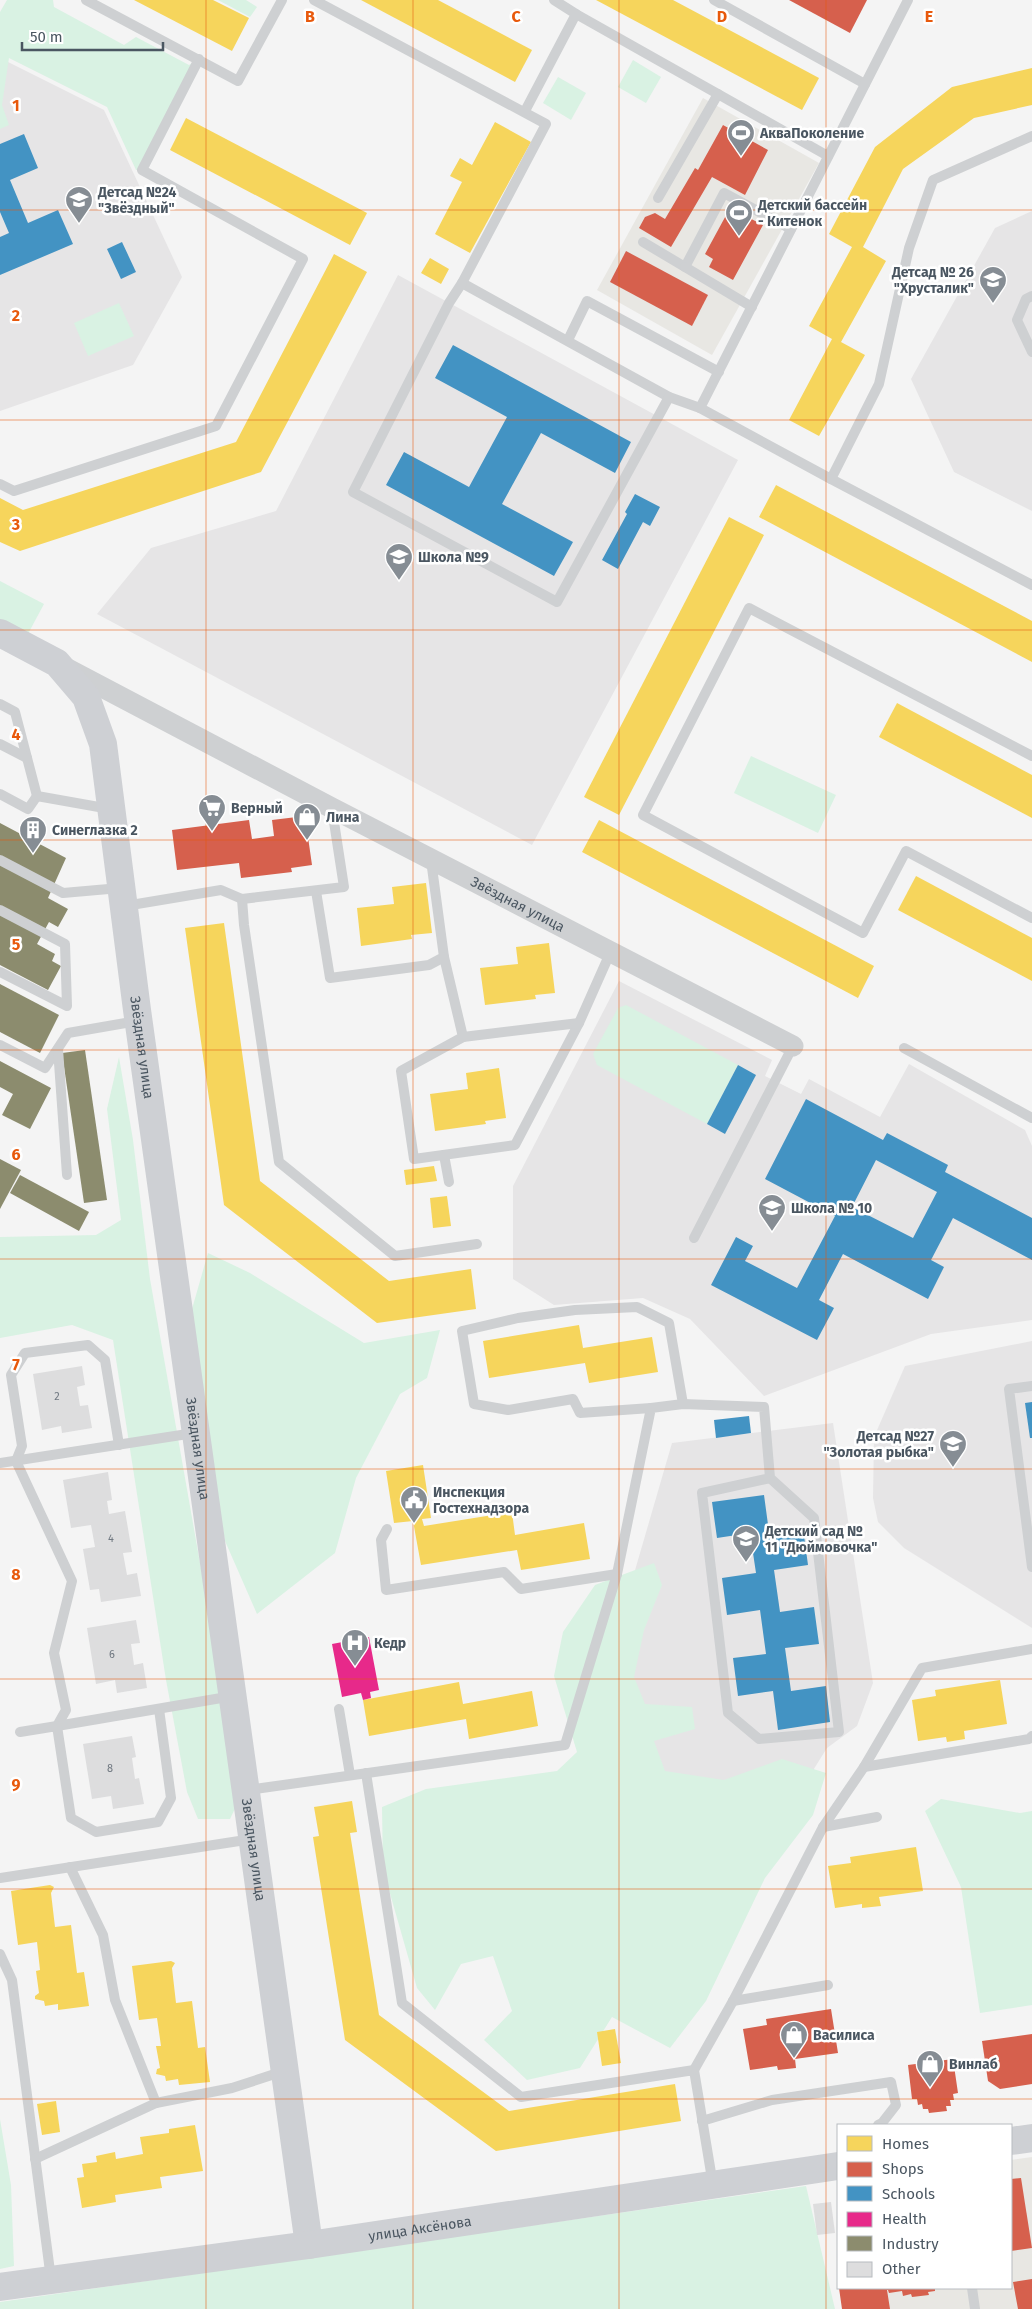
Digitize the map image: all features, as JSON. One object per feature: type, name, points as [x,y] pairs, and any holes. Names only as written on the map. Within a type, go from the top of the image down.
[{"type":"street","name":"Звёздная улица","points":[[0,633],[332,808],[794,1046]]},
{"type":"street","name":"Звёздная улица","points":[[57,663],[86,697],[103,744],[138,1020],[234,1696],[309,2245]]},
{"type":"street","points":[[1012,2141],[1032,2138]]},
{"type":"street","name":"улица Аксёнова","points":[[0,2287],[309,2245],[837,2166]]},
{"type":"lane","points":[[86,0],[238,81],[282,0]]},
{"type":"lane","points":[[314,0],[525,111],[546,124],[462,283],[449,303],[353,492],[557,602],[669,397]]},
{"type":"lane","points":[[554,0],[828,156]]},
{"type":"lane","points":[[714,0],[865,84]]},
{"type":"lane","points":[[700,408],[908,0]]},
{"type":"lane","points":[[525,111],[576,14]]},
{"type":"lane","points":[[0,484],[14,492],[216,426],[303,259],[142,170],[199,59]]},
{"type":"lane","points":[[658,198],[718,94]]},
{"type":"lane","points":[[831,479],[879,384],[909,248],[933,180],[1032,136]]},
{"type":"lane","points":[[685,267],[724,193],[791,229]]},
{"type":"lane","points":[[643,242],[752,307]]},
{"type":"lane","points":[[462,283],[669,397],[700,408],[1032,585]]},
{"type":"lane","points":[[1032,296],[1026,299],[1017,320],[1032,352]]},
{"type":"lane","points":[[568,340],[587,302],[719,372]]},
{"type":"lane","points":[[1032,756],[749,608],[643,815],[863,933],[906,851],[1032,918]]},
{"type":"lane","points":[[0,704],[15,712],[37,796],[28,809],[0,794]]},
{"type":"lane","points":[[0,744],[27,758]]},
{"type":"lane","points":[[37,796],[111,809]]},
{"type":"lane","points":[[0,860],[63,893],[122,898],[221,890],[242,899],[344,887],[332,808]]},
{"type":"lane","points":[[431,858],[444,957],[463,1037]]},
{"type":"lane","points":[[316,891],[330,978],[429,966],[444,957]]},
{"type":"lane","points":[[242,899],[245,935],[279,1162],[395,1256],[477,1244]]},
{"type":"lane","points":[[0,910],[66,944],[67,1006],[0,972]]},
{"type":"lane","points":[[579,1023],[463,1037],[401,1071],[414,1159],[516,1145],[579,1023],[611,951]]},
{"type":"lane","points":[[0,1045],[45,1068],[68,1033],[138,1020]]},
{"type":"lane","points":[[694,1238],[794,1046]]},
{"type":"lane","points":[[904,1048],[1032,1118]]},
{"type":"lane","points":[[58,1050],[67,1175]]},
{"type":"lane","points":[[444,1155],[449,1182]]},
{"type":"lane","points":[[683,1404],[669,1323],[638,1307],[575,1310],[518,1318],[462,1331],[474,1404],[508,1410],[573,1399],[580,1413],[683,1404],[764,1407],[770,1478],[814,1518],[839,1732],[759,1739],[728,1713],[702,1493],[770,1478]]},
{"type":"lane","points":[[119,1444],[105,1360],[88,1345],[24,1353],[11,1375],[22,1446],[16,1461],[72,1581],[54,1654],[66,1710],[57,1726],[71,1818],[96,1832],[158,1822],[171,1798],[159,1709]]},
{"type":"lane","points":[[1032,1386],[1009,1389],[1032,1567]]},
{"type":"lane","points":[[247,1790],[565,1745],[617,1574],[651,1408]]},
{"type":"lane","points":[[0,1463],[196,1432]]},
{"type":"lane","points":[[387,1529],[381,1540],[386,1590],[504,1572],[521,1589],[617,1574]]},
{"type":"lane","points":[[713,2185],[694,2070],[733,2001],[823,1827],[864,1767],[922,1668],[1032,1649]]},
{"type":"lane","points":[[20,1732],[234,1696]]},
{"type":"lane","points":[[339,1709],[350,1775]]},
{"type":"lane","points":[[864,1767],[1029,1739],[1032,1736]]},
{"type":"lane","points":[[366,1773],[402,2003],[521,2097],[694,2070]]},
{"type":"lane","points":[[823,1827],[878,1817]]},
{"type":"lane","points":[[0,1878],[253,1839]]},
{"type":"lane","points":[[70,1867],[103,1935],[114,2000],[156,2103]]},
{"type":"lane","points":[[0,1954],[12,1980],[51,2280]]},
{"type":"lane","points":[[733,2001],[828,1985]]},
{"type":"lane","points":[[35,2158],[156,2103],[232,2088],[284,2071]]},
{"type":"lane","points":[[702,2121],[772,2100],[891,2082],[896,2105],[880,2124]]},
{"type":"lane","points":[[972,2289],[975,2309]]},
{"type":"shaded area","name":"Детсад №24 \"Звёздный\"","points":[[0,58],[104,110],[182,277],[133,365],[0,411]]},
{"type":"shaded area","points":[[703,98],[819,163],[712,355],[597,290]]},
{"type":"shaded area","name":"Детсад № 26 \"Хрусталик\"","points":[[1032,211],[1032,511],[954,472],[911,379],[995,228]]},
{"type":"shaded area","name":"Школа №9","points":[[398,275],[738,460],[532,845],[97,614],[151,548],[276,511]]},
{"type":"shaded area","name":"Школа № 10","points":[[619,981],[772,1060],[765,1076],[801,1094],[809,1079],[880,1117],[909,1064],[1025,1130],[1032,1146],[1032,1320],[931,1334],[764,1396],[690,1319],[643,1298],[554,1305],[513,1279],[513,1186]]},
{"type":"shaded area","name":"Детсад №27 \"Золотая рыбка\"","points":[[1032,1341],[1032,1628],[904,1548],[878,1522],[873,1498],[874,1437],[905,1366]]},
{"type":"shaded area","name":"Детский сад № 11 \"Дюймовочка\"","points":[[833,1423],[873,1683],[857,1726],[827,1748],[780,1823],[651,1868],[588,1732],[672,1443]]},
{"type":"shaded area","points":[[1032,2157],[1032,2309],[854,2309],[851,2289],[1012,2289],[1012,2160]]},
{"type":"green space","points":[[7,0],[53,0],[54,7],[124,45],[136,37],[189,65],[199,59],[142,170],[136,170],[107,107],[9,58],[2,105],[9,125],[0,129],[0,12]]},
{"type":"green space","points":[[218,0],[246,0],[257,7],[250,17]]},
{"type":"green space","points":[[633,60],[661,77],[646,103],[618,87]]},
{"type":"green space","points":[[558,77],[586,93],[571,120],[543,103]]},
{"type":"green space","points":[[119,303],[134,336],[88,356],[74,323]]},
{"type":"green space","points":[[0,581],[44,604],[22,645],[0,633]]},
{"type":"green space","points":[[751,756],[836,795],[818,833],[734,793]]},
{"type":"green space","points":[[626,1005],[738,1065],[707,1124],[597,1065],[593,1054],[618,1008]]},
{"type":"green space","points":[[119,1057],[133,1140],[150,1279],[241,1796],[230,1819],[198,1819],[187,1792],[166,1680],[113,1340],[72,1325],[0,1338],[0,1237],[96,1235],[121,1220],[107,1109]]},
{"type":"green space","points":[[208,1253],[250,1273],[364,1343],[440,1330],[427,1378],[400,1394],[356,1478],[335,1553],[257,1614],[225,1541],[188,1323]]},
{"type":"green space","points":[[654,1563],[662,1585],[644,1630],[634,1677],[645,1704],[692,1707],[695,1729],[654,1741],[665,1771],[724,1780],[782,1759],[826,1773],[813,1815],[765,1878],[706,2001],[670,2048],[612,2017],[580,2068],[527,2080],[484,2040],[512,2011],[493,1956],[461,1964],[435,2010],[417,1988],[383,1869],[382,1807],[426,1789],[557,1771],[577,1752],[554,1676],[563,1632],[595,1585]]},
{"type":"green space","points":[[941,1799],[1020,1813],[1032,1811],[1032,2005],[980,2013],[961,1887],[925,1811]]},
{"type":"green space","points":[[0,2119],[11,2185],[14,2266],[0,2269]]},
{"type":"green space","points":[[806,2186],[835,2309],[0,2309],[0,2302]]},
{"type":"building: Homes","points":[[134,0],[213,0],[249,18],[232,51]]},
{"type":"building: Homes","points":[[361,0],[438,0],[532,50],[515,82]]},
{"type":"building: Homes","points":[[596,0],[673,0],[819,78],[802,110]]},
{"type":"building: Homes","points":[[1032,68],[1032,105],[974,118],[903,169],[863,247],[886,261],[841,342],[865,355],[819,436],[789,420],[832,339],[809,326],[852,247],[829,234],[875,147],[952,87]]},
{"type":"building: Homes","points":[[186,118],[367,213],[350,245],[170,150]]},
{"type":"building: Homes","points":[[495,122],[531,142],[470,253],[435,234],[462,182],[450,176],[460,158],[472,165]]},
{"type":"building: Homes","points":[[334,254],[367,272],[261,472],[20,551],[0,542],[0,498],[23,510],[236,442]]},
{"type":"building: Homes","points":[[430,258],[449,269],[441,284],[421,273]]},
{"type":"building: Homes","points":[[776,485],[1032,621],[1032,662],[759,517]]},
{"type":"building: Homes","points":[[729,517],[764,535],[619,815],[584,797]]},
{"type":"building: Homes","points":[[897,703],[1032,775],[1032,818],[879,737]]},
{"type":"building: Homes","points":[[599,820],[874,966],[858,998],[582,852]]},
{"type":"building: Homes","points":[[916,876],[1032,938],[1032,981],[898,910]]},
{"type":"building: Homes","points":[[426,883],[432,933],[411,935],[412,939],[361,946],[357,908],[394,904],[392,887]]},
{"type":"building: Homes","points":[[224,923],[260,1181],[389,1281],[471,1269],[476,1309],[377,1323],[224,1205],[185,928]]},
{"type":"building: Homes","points":[[549,943],[555,993],[535,995],[536,999],[485,1005],[480,968],[518,964],[516,947]]},
{"type":"building: Homes","points":[[499,1068],[506,1118],[485,1121],[486,1124],[435,1131],[430,1094],[468,1089],[466,1073]]},
{"type":"building: Homes","points":[[434,1166],[437,1181],[406,1185],[404,1170]]},
{"type":"building: Homes","points":[[447,1196],[451,1226],[433,1228],[430,1198]]},
{"type":"building: Homes","points":[[579,1325],[583,1348],[652,1337],[658,1372],[589,1383],[585,1363],[489,1378],[483,1341]]},
{"type":"building: Homes","points":[[423,1465],[431,1518],[422,1519],[424,1526],[512,1512],[515,1535],[584,1523],[590,1559],[521,1570],[517,1550],[421,1565],[413,1521],[394,1523],[386,1471]]},
{"type":"building: Homes","points":[[1000,1680],[1007,1724],[964,1731],[965,1739],[947,1742],[946,1737],[918,1741],[912,1700],[936,1696],[935,1690]]},
{"type":"building: Homes","points":[[459,1682],[463,1704],[532,1691],[538,1726],[469,1739],[466,1719],[369,1736],[363,1700]]},
{"type":"building: Homes","points":[[352,1801],[357,1832],[350,1833],[379,2015],[509,2111],[675,2084],[681,2121],[496,2151],[345,2040],[313,1837],[319,1836],[314,1807]]},
{"type":"building: Homes","points":[[916,1847],[923,1891],[879,1897],[881,1906],[862,1908],[862,1904],[835,1908],[828,1866],[851,1863],[850,1857]]},
{"type":"building: Homes","points":[[50,1885],[54,1887],[51,1893],[55,1927],[71,1925],[77,1973],[84,1972],[89,2006],[58,2010],[58,2004],[45,2006],[44,2001],[35,1999],[35,1996],[39,1993],[36,1971],[40,1970],[37,1942],[18,1945],[11,1891]]},
{"type":"building: Homes","points":[[171,1961],[175,1963],[172,1968],[176,2003],[192,2001],[198,2048],[205,2047],[210,2082],[179,2085],[178,2079],[166,2081],[165,2076],[156,2074],[157,2069],[160,2068],[156,2046],[161,2046],[157,2018],[139,2020],[132,1966]]},
{"type":"building: Homes","points":[[615,2029],[621,2063],[602,2066],[597,2032]]},
{"type":"building: Homes","points":[[56,2101],[60,2132],[42,2135],[37,2104]]},
{"type":"building: Homes","points":[[195,2125],[203,2171],[160,2177],[162,2188],[115,2195],[116,2202],[82,2208],[77,2178],[84,2177],[82,2164],[97,2162],[96,2156],[115,2152],[116,2159],[143,2154],[140,2137],[169,2133],[169,2129]]},
{"type":"building: Shops","points":[[789,0],[867,0],[850,33]]},
{"type":"building: Shops","points":[[723,125],[768,150],[745,195],[712,177],[671,247],[639,228],[645,217],[655,213],[665,219],[695,168],[698,170]]},
{"type":"building: Shops","points":[[730,208],[763,225],[733,280],[709,267],[713,259],[705,254]]},
{"type":"building: Shops","points":[[626,251],[708,295],[692,326],[610,282]]},
{"type":"building: Shops","points":[[305,816],[312,865],[291,868],[292,872],[241,878],[239,863],[177,870],[172,830],[249,820],[252,839],[274,836],[272,820]]},
{"type":"building: Shops","points":[[831,2009],[838,2053],[795,2059],[796,2068],[778,2070],[777,2066],[750,2070],[743,2029],[767,2025],[766,2019]]},
{"type":"building: Shops","points":[[1032,2034],[1032,2084],[1000,2089],[988,2081],[982,2041]]},
{"type":"building: Shops","points":[[953,2059],[958,2093],[953,2094],[954,2100],[950,2100],[951,2106],[946,2106],[947,2111],[929,2113],[928,2109],[923,2109],[922,2104],[918,2105],[917,2099],[912,2099],[908,2065]]},
{"type":"building: Shops","points":[[1021,2178],[1032,2248],[1012,2251],[1012,2179]]},
{"type":"building: Shops","points":[[1032,2279],[1032,2309],[1018,2309],[1013,2282]]},
{"type":"building: Shops","points":[[839,2289],[935,2289],[935,2291],[928,2292],[929,2295],[912,2297],[911,2294],[903,2296],[902,2291],[889,2293],[887,2290],[890,2309],[842,2309]]},
{"type":"building: Schools","points":[[24,134],[38,168],[10,180],[28,223],[58,210],[73,244],[0,275],[0,237],[9,233],[0,212],[0,144]]},
{"type":"building: Schools","points":[[122,242],[136,272],[121,279],[107,249]]},
{"type":"building: Schools","points":[[453,345],[631,442],[615,473],[541,433],[502,504],[573,542],[554,576],[386,485],[404,452],[469,487],[507,417],[435,378]]},
{"type":"building: Schools","points":[[635,494],[660,507],[650,526],[643,522],[618,569],[602,560],[627,514],[625,512]]},
{"type":"building: Schools","points":[[738,1065],[756,1075],[725,1134],[707,1124]]},
{"type":"building: Schools","points":[[806,1099],[883,1140],[887,1133],[948,1165],[945,1172],[1032,1218],[1032,1260],[953,1218],[931,1260],[944,1267],[928,1299],[843,1254],[819,1300],[834,1308],[817,1340],[711,1285],[736,1237],[753,1246],[745,1261],[797,1288],[835,1216],[765,1179]],"holes":[[[876,1160],[937,1192],[913,1238],[852,1207]]]},
{"type":"building: Schools","points":[[1032,1402],[1032,1438],[1030,1438],[1025,1403]]},
{"type":"building: Schools","points":[[749,1416],[751,1433],[716,1438],[714,1420]]},
{"type":"building: Schools","points":[[764,1495],[769,1532],[803,1528],[808,1565],[774,1570],[780,1612],[814,1607],[819,1644],[785,1648],[791,1691],[826,1686],[830,1722],[778,1730],[773,1691],[738,1696],[733,1658],[766,1654],[760,1610],[727,1615],[722,1578],[756,1573],[750,1533],[717,1538],[712,1502]]},
{"type":"building: Health","name":"Кедр","points":[[369,1637],[379,1690],[370,1692],[371,1698],[363,1700],[361,1693],[342,1697],[332,1644]]},
{"type":"building: Industry","points":[[0,823],[66,858],[48,898],[68,909],[58,927],[49,922],[37,944],[55,954],[52,961],[61,966],[48,990],[0,965]]},
{"type":"building: Industry","points":[[0,984],[59,1015],[40,1053],[0,1032]]},
{"type":"building: Industry","points":[[85,1050],[107,1200],[84,1203],[62,1053]]},
{"type":"building: Industry","points":[[0,1061],[51,1088],[30,1129],[2,1115],[13,1094],[0,1087]]},
{"type":"building: Industry","points":[[0,1159],[21,1170],[0,1209]]},
{"type":"building: Industry","points":[[20,1175],[89,1212],[79,1231],[10,1193]]},
{"type":"building: Other","points":[[82,1366],[85,1385],[77,1387],[80,1406],[88,1405],[92,1428],[62,1433],[61,1426],[42,1430],[33,1374]]},
{"type":"building: Other","points":[[108,1472],[112,1500],[107,1501],[109,1514],[125,1511],[132,1552],[123,1553],[127,1575],[137,1573],[141,1596],[101,1602],[99,1589],[90,1590],[83,1549],[95,1547],[91,1525],[71,1528],[63,1480]]},
{"type":"building: Other","points":[[136,1620],[140,1643],[131,1644],[134,1665],[143,1663],[147,1688],[117,1693],[115,1680],[96,1684],[87,1628]]},
{"type":"building: Other","points":[[132,1736],[136,1757],[132,1758],[135,1779],[139,1778],[144,1804],[113,1809],[111,1796],[92,1799],[83,1744]]},
{"type":"building: Other","points":[[831,2202],[835,2233],[817,2235],[813,2204]]},
{"type":"place","name":"АкваПоколение","points":[[741,157]]},
{"type":"place","name":"Детсад №24 \"Звёздный\"","points":[[79,224]]},
{"type":"place","name":"Детский бассейн - Китенок","points":[[739,237]]},
{"type":"place","name":"Детсад № 26 \"Хрусталик\"","points":[[993,304]]},
{"type":"place","name":"Школа №9","points":[[399,581]]},
{"type":"place","name":"Верный","points":[[212,832]]},
{"type":"place","name":"Лина","points":[[307,841]]},
{"type":"place","name":"Синеглазка 2","points":[[33,854]]},
{"type":"place","name":"Школа № 10","points":[[772,1232]]},
{"type":"place","name":"Детсад №27 \"Золотая рыбка\"","points":[[953,1468]]},
{"type":"place","name":"Инспекция Гостехнадзора","points":[[414,1524]]},
{"type":"place","name":"Детский сад № 11 \"Дюймовочка\"","points":[[746,1563]]},
{"type":"place","name":"Кедр","points":[[355,1667]]},
{"type":"place","name":"Василиса","points":[[794,2059]]},
{"type":"place","name":"Винлаб","points":[[930,2088]]}]
